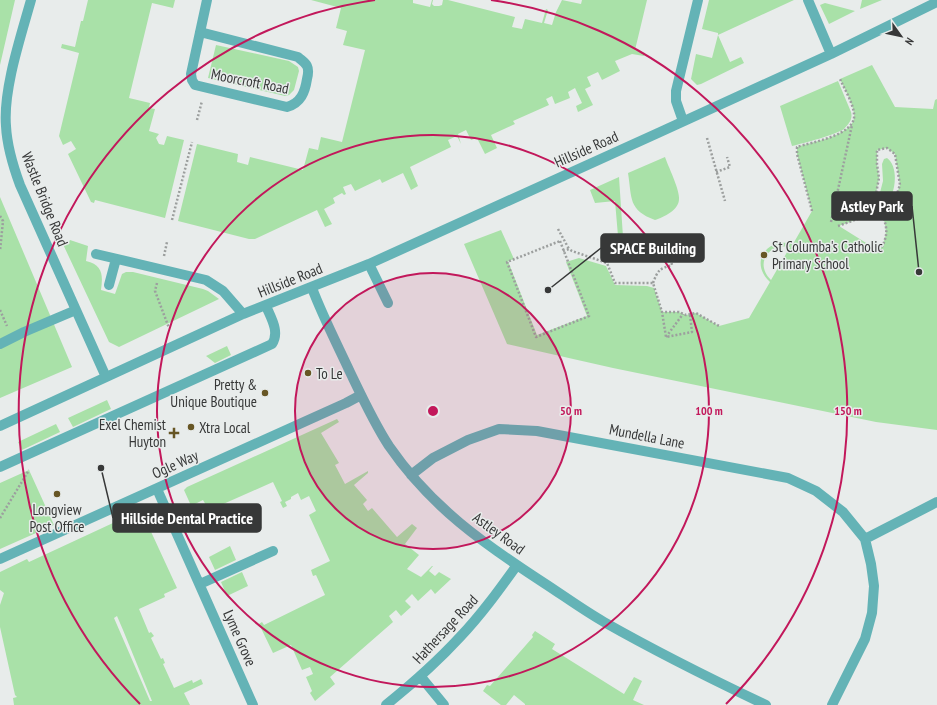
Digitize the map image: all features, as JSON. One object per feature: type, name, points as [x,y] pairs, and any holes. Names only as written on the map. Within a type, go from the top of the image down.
[{"type":"street","name":"Wastle Bridge Road","points":[[30,0],[12,70],[7,101],[6,125],[9,145],[20,185],[106,376]]},
{"type":"street","name":"Moorcroft Road","points":[[200,32],[298,57],[307,67],[308,74],[306,88],[302,95],[293,105],[286,107],[195,85],[190,74],[207,0]]},
{"type":"street","points":[[683,121],[676,101],[676,92],[698,0]]},
{"type":"street","points":[[808,0],[831,54]]},
{"type":"street","name":"Hillside Road","points":[[0,426],[243,314],[312,288],[369,264],[831,54],[937,2]]},
{"type":"street","points":[[96,254],[206,280],[223,291],[243,314]]},
{"type":"street","points":[[109,285],[116,259]]},
{"type":"street","points":[[369,264],[388,303]]},
{"type":"street","name":"Astley Road","points":[[312,288],[320,309],[380,432],[411,475],[445,511],[478,538],[602,621],[698,672],[766,705]]},
{"type":"street","points":[[0,467],[272,344],[276,334],[266,306]]},
{"type":"street","points":[[0,344],[76,310]]},
{"type":"street","name":"Ogle Way","points":[[0,560],[361,395]]},
{"type":"street","name":"Mundella Lane","points":[[411,475],[433,458],[468,440],[499,430],[537,431],[788,478],[816,491],[843,512],[865,539],[874,586],[872,613],[865,639],[832,705]]},
{"type":"street","name":"Lyme Grove","points":[[157,489],[253,705]]},
{"type":"street","points":[[865,539],[937,502]]},
{"type":"street","points":[[200,584],[272,551]]},
{"type":"street","name":"Hathersage Road","points":[[386,705],[421,677],[460,637],[478,617],[517,565]]},
{"type":"street","points":[[421,677],[444,705]]},
{"type":"path","points":[[831,222],[854,118],[854,112],[840,79]]},
{"type":"path","points":[[197,120],[202,98]]},
{"type":"path","points":[[812,211],[797,154],[797,147],[840,134],[852,124]]},
{"type":"path","points":[[707,138],[725,201]]},
{"type":"path","points":[[172,220],[192,142]]},
{"type":"path","points":[[838,226],[866,216],[870,211],[874,204],[879,178],[877,150],[887,148],[895,154],[900,185],[893,205],[882,213],[870,211]]},
{"type":"path","points":[[716,172],[730,167],[727,157]]},
{"type":"path","points":[[880,252],[885,241],[887,229],[882,213]]},
{"type":"path","points":[[0,216],[3,221],[0,251]]},
{"type":"path","points":[[558,229],[564,237],[569,249],[606,263],[615,283],[653,283]]},
{"type":"path","points":[[665,234],[672,265],[662,268],[657,272],[653,283],[662,312],[666,337]]},
{"type":"path","points":[[560,241],[563,251],[589,316],[536,337],[507,262],[560,241]]},
{"type":"path","points":[[162,262],[167,242]]},
{"type":"path","points":[[563,251],[569,249]]},
{"type":"path","points":[[159,278],[155,291],[169,328]]},
{"type":"path","points":[[662,312],[679,312],[686,315],[696,313],[719,326]]},
{"type":"path","points":[[666,337],[683,314]]},
{"type":"path","points":[[666,337],[692,332],[690,315]]},
{"type":"path","points":[[0,518],[29,470]]},
{"type":"green space","points":[[0,0],[15,0],[0,65]]},
{"type":"green space","points":[[88,0],[175,0],[173,8],[152,3],[129,98],[150,103],[149,108],[155,109],[149,131],[159,134],[156,138],[159,144],[164,145],[167,136],[184,140],[165,218],[95,200],[94,203],[91,202],[68,154],[76,149],[71,141],[63,145],[59,136],[79,53],[61,48],[62,44],[75,47]]},
{"type":"green space","points":[[311,0],[413,0],[413,3],[430,7],[432,0],[432,4],[434,6],[439,6],[442,5],[443,0],[448,0],[515,17],[512,27],[522,29],[525,19],[542,23],[546,9],[548,10],[544,23],[552,25],[562,0],[581,4],[582,0],[647,0],[635,50],[645,53],[644,56],[632,54],[615,61],[620,71],[602,80],[598,72],[587,77],[591,86],[585,89],[593,105],[578,112],[576,106],[582,103],[575,88],[568,92],[570,98],[555,104],[552,96],[546,99],[549,105],[513,121],[515,124],[491,135],[497,148],[485,154],[477,138],[471,140],[466,130],[458,134],[461,144],[457,136],[448,140],[451,147],[410,167],[418,186],[411,190],[403,173],[382,183],[380,179],[355,191],[351,184],[343,187],[346,194],[344,195],[342,193],[333,198],[335,203],[324,209],[332,224],[325,227],[317,210],[255,239],[249,239],[178,221],[197,144],[238,154],[237,162],[248,165],[250,157],[303,170],[309,148],[318,150],[321,137],[342,142],[365,50],[343,45],[347,31],[336,28],[341,8]]},
{"type":"green space","points":[[709,0],[794,0],[718,35],[718,33],[702,29]]},
{"type":"green space","points":[[862,0],[882,0],[860,9]]},
{"type":"green space","points":[[825,3],[855,11],[829,24],[820,5]]},
{"type":"green space","points":[[718,35],[730,62],[741,57],[744,63],[697,85],[691,79],[696,54],[712,58]]},
{"type":"green space","points":[[216,45],[289,61],[298,67],[299,71],[294,90],[289,95],[285,96],[208,78]]},
{"type":"green space","points":[[872,65],[895,107],[933,109],[935,100],[937,99],[937,430],[876,422],[613,368],[507,344],[464,244],[501,230],[514,259],[508,261],[537,335],[587,316],[566,262],[579,258],[606,266],[615,285],[647,286],[654,288],[662,312],[679,312],[686,315],[696,313],[719,326],[749,318],[770,282],[764,275],[761,267],[761,260],[764,253],[768,248],[775,244],[793,244],[812,211],[797,154],[797,147],[822,140],[841,132],[853,121],[854,114],[852,105],[840,79]],"holes":[[[887,148],[895,154],[900,185],[893,205],[882,213],[886,232],[884,241],[879,251],[839,226],[866,216],[874,204],[879,178],[877,150]],[[779,246],[790,247],[771,280],[765,270],[764,260],[769,252]]]},
{"type":"green space","points":[[838,81],[851,112],[851,119],[849,123],[844,129],[834,134],[792,146],[780,106]]},
{"type":"green space","points":[[665,157],[676,184],[679,199],[674,210],[655,220],[640,212],[633,202],[628,173]]},
{"type":"green space","points":[[887,158],[893,165],[895,175],[894,185],[890,198],[883,208],[880,209],[877,204],[883,181],[882,164],[884,159]]},
{"type":"green space","points":[[619,177],[623,237],[615,237],[615,258],[601,253],[605,237],[618,236],[615,201],[595,203],[590,190]]},
{"type":"green space","points":[[0,197],[72,367],[0,398]]},
{"type":"green space","points":[[61,240],[69,242],[70,240],[88,246],[86,261],[96,265],[101,271],[101,290],[115,294],[122,274],[126,272],[133,272],[203,289],[219,299],[119,347],[109,342]]},
{"type":"green space","points":[[227,346],[231,355],[215,363],[206,356]]},
{"type":"green space","points":[[107,400],[111,409],[73,427],[68,418]]},
{"type":"green space","points":[[337,419],[339,422],[321,433],[339,463],[335,465],[345,484],[368,471],[368,473],[354,485],[367,500],[363,504],[368,511],[372,508],[397,537],[412,524],[417,528],[405,544],[419,555],[407,569],[421,577],[433,566],[429,571],[435,576],[439,572],[451,579],[435,594],[431,589],[418,601],[412,594],[405,601],[411,607],[401,616],[396,610],[389,616],[393,622],[330,677],[335,684],[315,701],[310,693],[312,691],[306,677],[313,674],[310,667],[302,670],[291,645],[273,653],[259,624],[262,622],[264,625],[325,595],[316,575],[313,576],[311,570],[330,561],[309,515],[316,511],[309,496],[301,500],[298,493],[285,502],[287,506],[283,508],[280,502],[282,501],[273,482],[212,509],[210,512],[203,500],[195,504],[201,516],[197,519],[184,490],[187,487]]},
{"type":"green space","points":[[56,424],[60,432],[22,450],[18,442]]},
{"type":"green space","points":[[29,470],[54,525],[0,549],[0,483]]},
{"type":"green space","points":[[141,510],[177,588],[164,594],[165,597],[139,609],[149,633],[151,632],[154,636],[151,638],[161,659],[163,658],[165,663],[163,664],[174,688],[192,680],[193,683],[201,679],[203,684],[184,693],[190,705],[14,705],[13,698],[17,697],[15,695],[0,627],[0,605],[4,593],[0,590],[0,572],[27,559],[29,562]],"holes":[[[117,616],[152,701],[150,701],[114,618]]]},
{"type":"green space","points":[[230,546],[236,560],[215,570],[209,557]]},
{"type":"green space","points":[[242,572],[248,586],[227,596],[221,582]]},
{"type":"green space","points":[[535,631],[555,644],[552,649],[624,694],[634,677],[642,681],[633,700],[644,705],[525,705],[514,695],[506,705],[501,705],[483,691],[487,685],[490,686],[533,637],[532,635]]},
{"type":"place","name":"St Columba's Catholic Primary School","points":[[764,255]]},
{"type":"place","name":"Astley Park","points":[[919,272]]},
{"type":"place","name":"SPACE Building","points":[[548,290]]},
{"type":"place","name":"To Le","points":[[308,373]]},
{"type":"place","name":"Pretty & Unique Boutique","points":[[265,393]]},
{"type":"place","name":"Xtra Local","points":[[191,427]]},
{"type":"place","name":"Exel Chemist Huyton","points":[[174,433]]},
{"type":"place","name":"Hillside Dental Practice","points":[[101,468]]},
{"type":"place","name":"Longview Post Office","points":[[57,494]]}]
